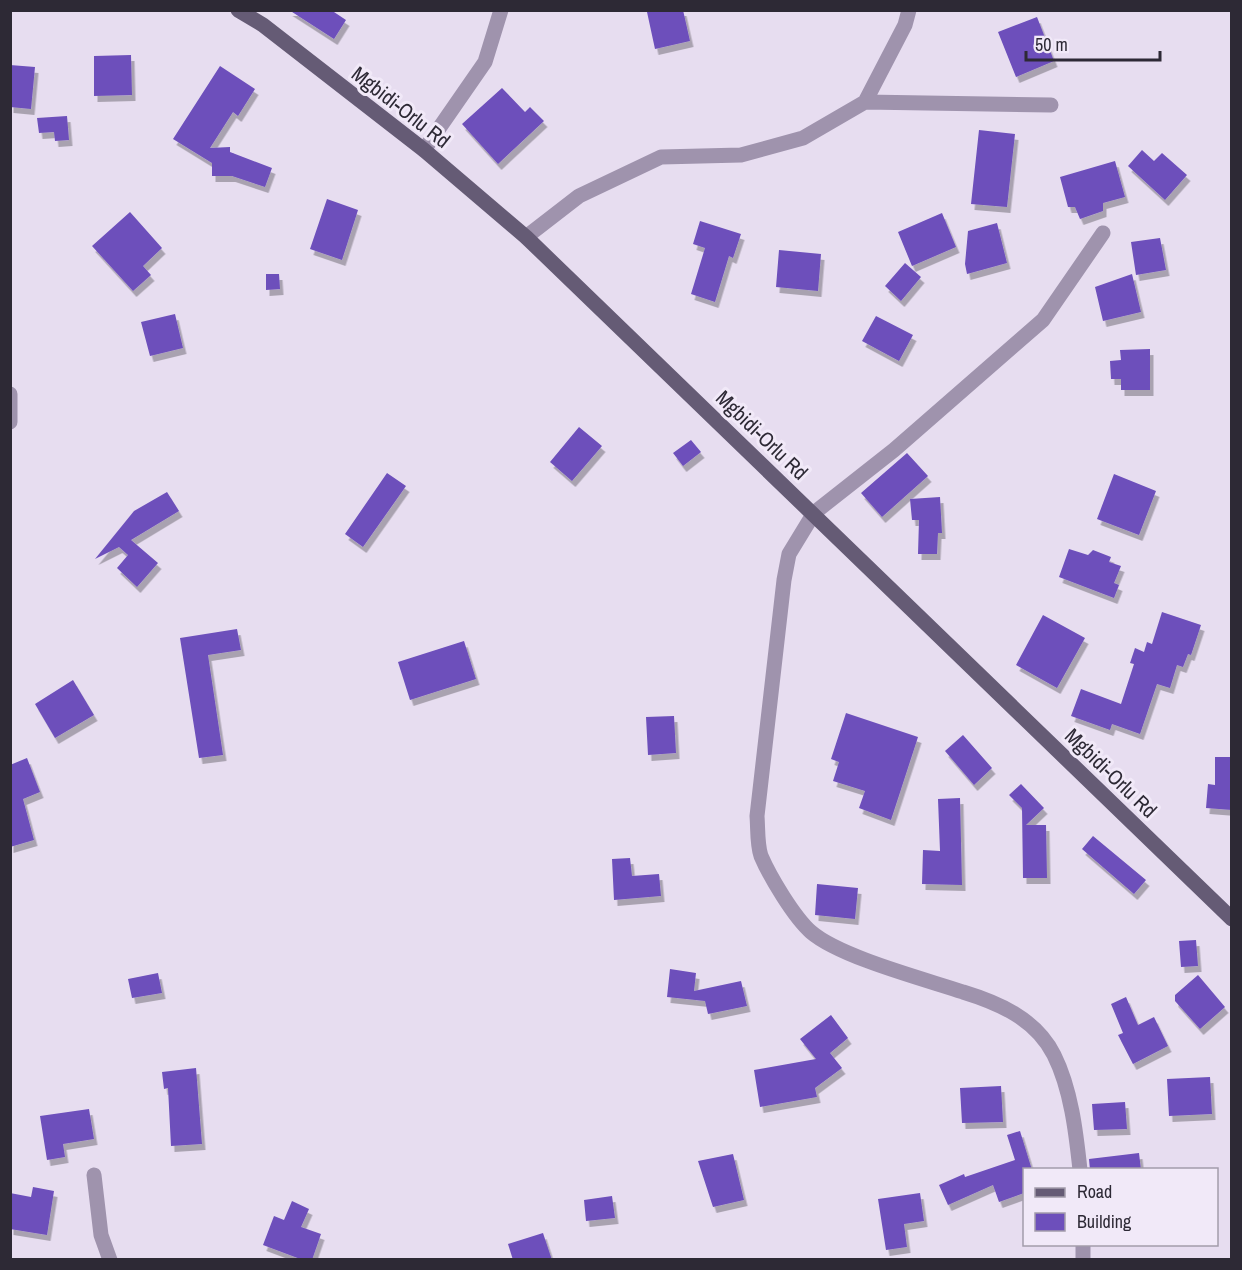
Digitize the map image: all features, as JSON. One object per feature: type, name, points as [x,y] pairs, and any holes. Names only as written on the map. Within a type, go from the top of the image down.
[{"type":"main road","name":"Mgbidi-Orlu Rd","points":[[238,10],[263,25],[424,150],[526,237],[1232,919]]},
{"type":"street","points":[[424,150],[485,62],[501,10]]},
{"type":"street","points":[[865,102],[905,25],[909,10]]},
{"type":"street","points":[[526,237],[579,196],[661,157],[741,154],[803,138],[865,102],[1051,105]]},
{"type":"street","points":[[1080,1168],[1076,1131],[1066,1089],[1054,1054],[1032,1025],[1001,1004],[837,948],[811,932],[782,894],[761,855],[757,816],[762,756],[789,554],[814,513],[894,450],[1043,320],[1103,233]]},
{"type":"street","points":[[10,394],[10,422]]},
{"type":"street","points":[[94,1175],[101,1234],[110,1260]]},
{"type":"building","points":[[289,10],[331,10],[346,20],[334,39]]},
{"type":"building","points":[[683,10],[690,41],[655,49],[647,12]]},
{"type":"building","points":[[1037,17],[1054,61],[1016,77],[998,32]]},
{"type":"building","points":[[131,55],[132,95],[94,96],[94,56]]},
{"type":"building","points":[[10,65],[35,67],[31,109],[10,107]]},
{"type":"building","points":[[220,66],[255,89],[238,116],[233,112],[210,148],[230,147],[230,152],[272,168],[265,187],[232,176],[212,176],[212,163],[173,139]]},
{"type":"building","points":[[502,88],[525,112],[530,107],[544,121],[498,164],[462,124]]},
{"type":"building","points":[[67,116],[69,140],[55,141],[54,132],[39,133],[37,118]]},
{"type":"building","points":[[979,130],[1015,134],[1007,207],[971,204]]},
{"type":"building","points":[[1142,150],[1154,161],[1162,153],[1187,175],[1165,200],[1128,166]]},
{"type":"building","points":[[1115,161],[1125,197],[1103,203],[1103,211],[1080,219],[1075,207],[1068,207],[1060,177]]},
{"type":"building","points":[[327,199],[358,210],[342,260],[310,249]]},
{"type":"building","points":[[130,212],[162,248],[143,266],[151,275],[133,291],[92,246]]},
{"type":"building","points":[[942,213],[956,247],[912,266],[898,232]]},
{"type":"building","points":[[700,221],[741,234],[733,258],[729,256],[715,302],[691,294],[705,248],[693,244]]},
{"type":"building","points":[[997,223],[1007,263],[967,274],[965,264],[968,231]]},
{"type":"building","points":[[1160,238],[1166,270],[1136,275],[1131,242]]},
{"type":"building","points":[[779,250],[821,254],[818,291],[776,287]]},
{"type":"building","points":[[905,263],[921,277],[901,301],[885,286]]},
{"type":"building","points":[[266,274],[279,274],[280,289],[266,290]]},
{"type":"building","points":[[1132,274],[1141,312],[1103,321],[1095,287]]},
{"type":"building","points":[[175,314],[183,348],[150,356],[141,322]]},
{"type":"building","points":[[876,316],[913,335],[899,361],[862,341]]},
{"type":"building","points":[[1150,349],[1150,390],[1121,390],[1121,379],[1111,379],[1110,361],[1121,360],[1120,350]]},
{"type":"building","points":[[579,427],[602,446],[572,481],[550,462]]},
{"type":"building","points":[[691,440],[701,452],[683,466],[673,453]]},
{"type":"building","points":[[907,453],[928,476],[882,517],[861,493]]},
{"type":"building","points":[[387,473],[406,486],[363,547],[345,534]]},
{"type":"building","points":[[1114,474],[1156,491],[1139,535],[1097,519]]},
{"type":"building","points":[[167,492],[179,511],[131,540],[158,563],[137,587],[117,568],[128,555],[119,547],[95,559],[134,511]]},
{"type":"building","points":[[940,497],[942,533],[938,533],[937,554],[918,554],[919,520],[912,520],[910,499]]},
{"type":"building","points":[[1069,549],[1088,555],[1093,550],[1111,557],[1109,562],[1121,566],[1114,583],[1119,585],[1114,598],[1059,577]]},
{"type":"building","points":[[1162,612],[1201,625],[1191,655],[1188,654],[1183,667],[1177,665],[1170,688],[1157,684],[1140,734],[1112,724],[1110,730],[1071,716],[1081,689],[1121,704],[1134,664],[1130,663],[1135,648],[1144,652],[1147,642],[1152,644]]},
{"type":"building","points":[[1043,615],[1085,638],[1057,688],[1016,665]]},
{"type":"building","points":[[237,629],[241,650],[208,655],[223,755],[199,758],[180,638]]},
{"type":"building","points":[[464,641],[476,679],[410,700],[398,662]]},
{"type":"building","points":[[73,680],[94,715],[55,738],[35,704]]},
{"type":"building","points":[[846,713],[918,737],[891,820],[859,808],[865,791],[833,781],[839,762],[831,759]]},
{"type":"building","points":[[674,716],[676,753],[648,755],[646,717]]},
{"type":"building","points":[[963,735],[992,768],[974,785],[945,751]]},
{"type":"building","points":[[1215,757],[1232,757],[1232,810],[1206,808],[1208,784],[1215,785]]},
{"type":"building","points":[[27,758],[40,792],[23,799],[34,840],[10,847],[10,765]]},
{"type":"building","points":[[1021,784],[1044,808],[1026,825],[1046,825],[1047,878],[1023,878],[1022,808],[1009,795]]},
{"type":"building","points":[[960,798],[962,885],[922,884],[923,850],[940,851],[938,799]]},
{"type":"building","points":[[1093,836],[1146,880],[1134,894],[1082,849]]},
{"type":"building","points":[[630,858],[632,876],[659,874],[661,896],[614,900],[612,859]]},
{"type":"building","points":[[817,884],[858,888],[855,919],[815,915]]},
{"type":"building","points":[[1196,940],[1198,966],[1181,967],[1179,941]]},
{"type":"building","points":[[670,969],[696,973],[694,991],[741,981],[747,1006],[708,1014],[705,1001],[667,997]]},
{"type":"building","points":[[158,973],[162,993],[132,998],[128,979]]},
{"type":"building","points":[[1198,975],[1225,1007],[1200,1029],[1175,1001],[1175,995]]},
{"type":"building","points":[[1126,997],[1138,1025],[1154,1017],[1168,1046],[1133,1064],[1118,1035],[1123,1033],[1111,1004]]},
{"type":"building","points":[[831,1015],[848,1038],[830,1053],[842,1068],[815,1088],[817,1097],[760,1107],[754,1070],[816,1059],[800,1039]]},
{"type":"building","points":[[196,1068],[202,1144],[171,1146],[168,1088],[164,1089],[162,1072]]},
{"type":"building","points":[[1210,1077],[1212,1114],[1169,1116],[1167,1079]]},
{"type":"building","points":[[1001,1086],[1003,1122],[962,1123],[960,1088]]},
{"type":"building","points":[[1125,1102],[1127,1129],[1094,1130],[1092,1104]]},
{"type":"building","points":[[89,1109],[94,1139],[63,1144],[65,1157],[47,1160],[40,1116]]},
{"type":"building","points":[[1020,1131],[1031,1168],[1023,1168],[1023,1193],[999,1202],[993,1185],[948,1205],[939,1185],[964,1174],[965,1177],[1015,1160],[1007,1135]]},
{"type":"building","points":[[1139,1153],[1141,1168],[1090,1168],[1089,1159]]},
{"type":"building","points":[[733,1154],[744,1200],[713,1207],[698,1161]]},
{"type":"building","points":[[33,1187],[54,1191],[47,1235],[10,1229],[10,1193],[31,1197]]},
{"type":"building","points":[[920,1193],[924,1221],[904,1224],[907,1247],[886,1250],[878,1199]]},
{"type":"building","points":[[612,1196],[615,1218],[586,1221],[584,1200]]},
{"type":"building","points":[[292,1201],[309,1209],[301,1227],[321,1234],[312,1260],[303,1260],[263,1245],[274,1216],[284,1220]]},
{"type":"building","points":[[543,1233],[552,1260],[513,1260],[508,1244]]}]
